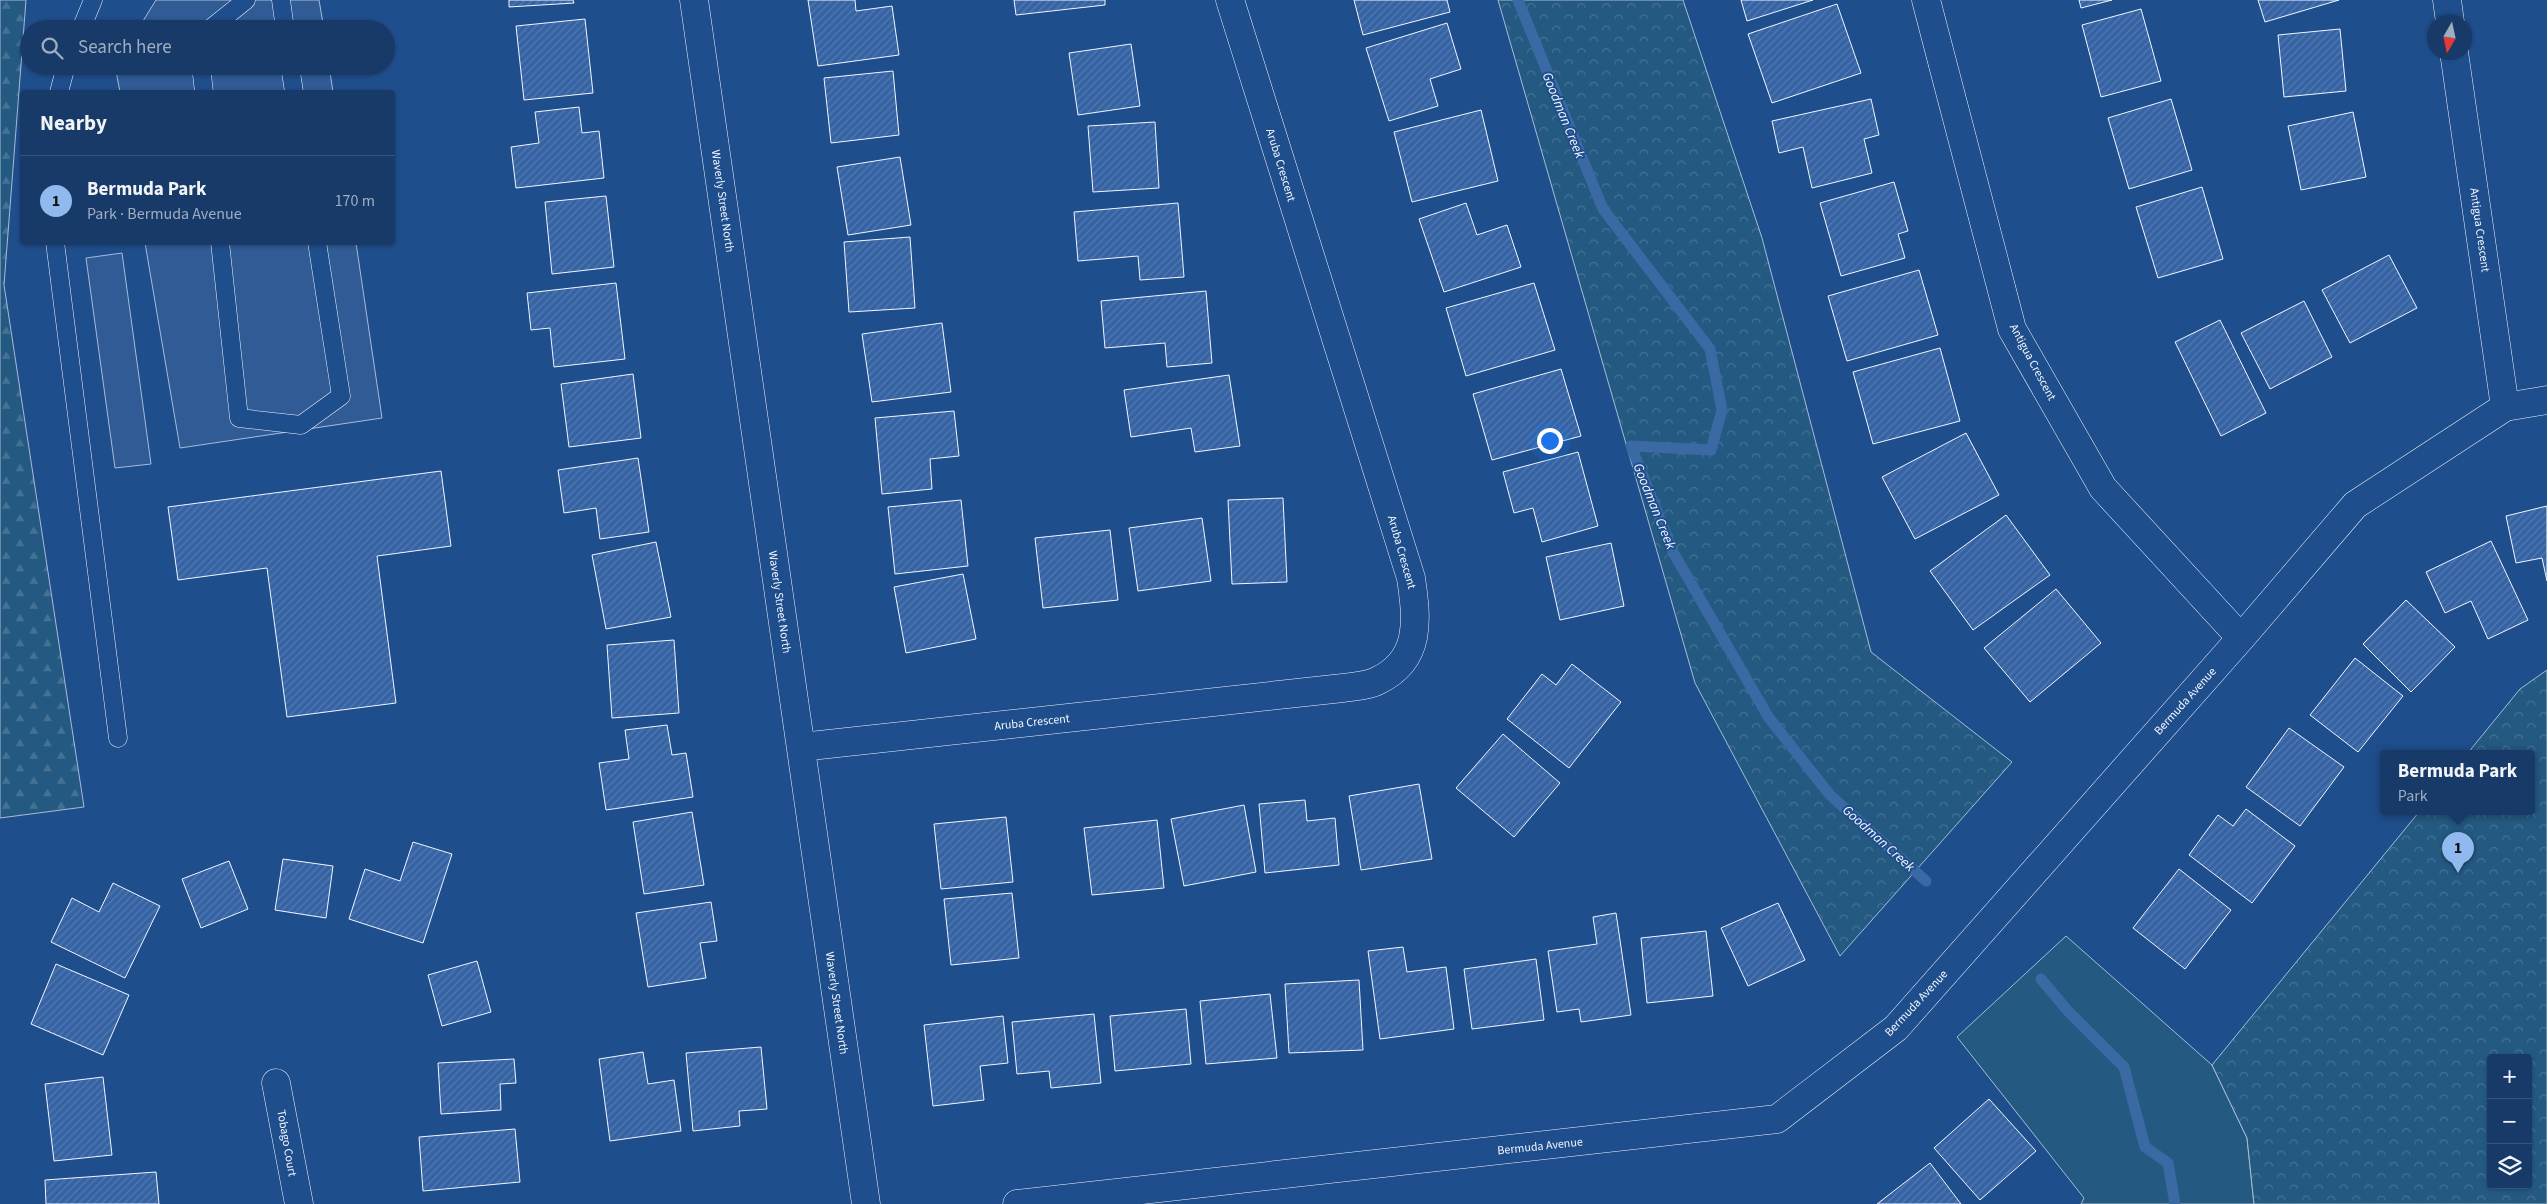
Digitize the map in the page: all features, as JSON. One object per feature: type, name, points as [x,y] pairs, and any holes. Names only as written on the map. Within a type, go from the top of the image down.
[{"type":"street","name":"Waverly Street North","points":[[694,0],[866,1204]]},
{"type":"street","name":"Aruba Crescent","points":[[801,747],[1343,688],[1377,682],[1398,666],[1413,645],[1416,613],[1411,578],[1230,0]]},
{"type":"street","name":"Antigua Crescent","points":[[1926,0],[2012,329],[2103,488],[2241,638]]},
{"type":"street","points":[[2447,0],[2449,15]]},
{"type":"street","name":"Antigua Crescent","points":[[2455,60],[2505,407]]},
{"type":"street","name":"Bermuda Avenue","points":[[1017,1204],[1777,1119],[1896,1028],[2241,638],[2355,505],[2505,407],[2547,400]]},
{"type":"street","name":"Tobago Court","points":[[276,1083],[298,1204]]},
{"type":"lane","points":[[85,20],[93,0]]},
{"type":"lane","points":[[221,20],[246,0]]},
{"type":"lane","points":[[281,0],[284,20]]},
{"type":"lane","points":[[60,90],[64,75]]},
{"type":"lane","points":[[202,75],[204,90]]},
{"type":"lane","points":[[291,75],[294,90]]},
{"type":"lane","points":[[54,245],[118,738]]},
{"type":"lane","points":[[220,245],[239,418],[301,425],[341,396],[317,245]]},
{"type":"green space","points":[[0,0],[26,0],[24,20],[20,20],[20,75],[4,285],[84,807],[0,818]]},
{"type":"green space","points":[[1498,0],[1683,0],[1762,238],[1871,652],[2012,762],[1840,956],[1695,683]]},
{"type":"green space","points":[[2547,670],[2547,1204],[2254,1204],[2247,1138],[2212,1065],[2417,815],[2535,815],[2535,750],[2470,750],[2520,689]]},
{"type":"green space","points":[[2066,936],[2212,1065],[2247,1138],[2254,1204],[2081,1204],[2084,1198],[1957,1037]]},
{"type":"shaded area","points":[[156,0],[319,0],[322,20],[144,20]]},
{"type":"shaded area","points":[[117,75],[330,75],[333,90],[120,90]]},
{"type":"shaded area","points":[[145,245],[356,245],[382,418],[180,448]]},
{"type":"shaded area","points":[[122,253],[151,464],[115,468],[86,258]]},
{"type":"building","points":[[509,0],[573,0],[574,3],[509,7]]},
{"type":"building","points":[[808,0],[855,0],[856,11],[892,6],[899,55],[818,66]]},
{"type":"building","points":[[1014,0],[1105,0],[1105,5],[1016,15]]},
{"type":"building","points":[[1354,0],[1447,0],[1450,12],[1363,35]]},
{"type":"building","points":[[1741,0],[1813,0],[1747,21]]},
{"type":"building","points":[[2079,0],[2112,0],[2081,8]]},
{"type":"building","points":[[2258,0],[2339,0],[2265,22]]},
{"type":"building","points":[[1837,4],[1861,73],[1772,103],[1748,34]]},
{"type":"building","points":[[2141,9],[2161,81],[2101,97],[2082,25]]},
{"type":"building","points":[[585,19],[593,93],[524,100],[516,26]]},
{"type":"building","points":[[1447,23],[1461,69],[1430,79],[1438,106],[1389,121],[1366,48]]},
{"type":"building","points":[[2340,29],[2346,91],[2284,97],[2278,35]]},
{"type":"building","points":[[1131,44],[1140,106],[1078,115],[1069,53]]},
{"type":"building","points":[[893,71],[899,135],[831,143],[824,78]]},
{"type":"building","points":[[1871,99],[1879,135],[1864,139],[1872,173],[1812,188],[1803,147],[1779,153],[1772,121]]},
{"type":"building","points":[[2171,99],[2192,170],[2129,189],[2108,118]]},
{"type":"building","points":[[579,107],[582,133],[599,131],[604,178],[516,188],[511,147],[539,143],[535,112]]},
{"type":"building","points":[[1481,110],[1498,181],[1412,202],[1394,132]]},
{"type":"building","points":[[2353,112],[2366,177],[2301,190],[2288,126]]},
{"type":"building","points":[[1155,122],[1159,188],[1093,192],[1088,126]]},
{"type":"building","points":[[900,157],[911,225],[848,235],[837,167]]},
{"type":"building","points":[[1894,182],[1908,231],[1898,234],[1905,258],[1841,276],[1820,203]]},
{"type":"building","points":[[2202,187],[2223,259],[2158,278],[2136,207]]},
{"type":"building","points":[[606,196],[614,267],[552,274],[545,202]]},
{"type":"building","points":[[1178,203],[1184,277],[1140,280],[1138,256],[1078,261],[1074,212]]},
{"type":"building","points":[[1466,203],[1477,235],[1507,225],[1521,267],[1444,292],[1419,219]]},
{"type":"building","points":[[910,237],[915,308],[849,312],[844,242]]},
{"type":"building","points":[[2389,255],[2417,308],[2350,343],[2322,290]]},
{"type":"building","points":[[1919,270],[1938,335],[1847,361],[1828,296]]},
{"type":"building","points":[[616,283],[625,359],[554,367],[550,328],[531,330],[527,293]]},
{"type":"building","points":[[1534,283],[1555,350],[1466,376],[1446,308]]},
{"type":"building","points":[[1206,291],[1212,363],[1167,367],[1165,343],[1105,348],[1101,301]]},
{"type":"building","points":[[2304,301],[2332,357],[2270,389],[2241,333]]},
{"type":"building","points":[[2220,320],[2266,413],[2221,436],[2175,342]]},
{"type":"building","points":[[942,323],[951,392],[872,402],[862,334]]},
{"type":"building","points":[[1940,348],[1960,421],[1873,444],[1853,372]]},
{"type":"building","points":[[1561,369],[1581,436],[1492,460],[1473,394]]},
{"type":"building","points":[[633,374],[641,438],[569,447],[561,384]]},
{"type":"building","points":[[1229,375],[1240,446],[1195,452],[1191,428],[1131,437],[1124,390]]},
{"type":"building","points":[[954,411],[959,456],[930,459],[932,489],[882,494],[875,418]]},
{"type":"building","points":[[1966,433],[1999,495],[1915,539],[1882,477]]},
{"type":"building","points":[[1578,452],[1598,526],[1542,542],[1533,508],[1514,513],[1503,472]]},
{"type":"building","points":[[638,458],[649,532],[600,539],[596,508],[564,513],[558,470]]},
{"type":"building","points":[[441,471],[451,546],[377,556],[396,703],[287,717],[267,568],[178,580],[168,507]]},
{"type":"building","points":[[1283,498],[1287,582],[1232,584],[1228,500]]},
{"type":"building","points":[[961,500],[968,566],[895,574],[888,507]]},
{"type":"building","points":[[2547,506],[2547,581],[2542,558],[2516,563],[2506,516]]},
{"type":"building","points":[[2006,515],[2050,575],[1973,630],[1930,571]]},
{"type":"building","points":[[1202,518],[1211,581],[1138,591],[1129,528]]},
{"type":"building","points":[[1110,530],[1118,600],[1043,608],[1035,538]]},
{"type":"building","points":[[2491,541],[2528,620],[2488,639],[2471,601],[2445,613],[2426,572]]},
{"type":"building","points":[[656,542],[671,617],[606,629],[592,555]]},
{"type":"building","points":[[1611,543],[1624,606],[1560,620],[1546,557]]},
{"type":"building","points":[[963,574],[976,639],[906,653],[894,587]]},
{"type":"building","points":[[2056,589],[2101,643],[2030,702],[1984,648]]},
{"type":"building","points":[[2406,600],[2455,647],[2411,692],[2363,644]]},
{"type":"building","points":[[674,640],[679,713],[612,718],[607,645]]},
{"type":"building","points":[[2355,658],[2403,696],[2358,752],[2310,715]]},
{"type":"building","points":[[1572,664],[1621,702],[1569,768],[1507,719],[1542,674],[1556,685]]},
{"type":"building","points":[[667,725],[672,755],[686,753],[693,797],[606,810],[599,763],[629,759],[625,730]]},
{"type":"building","points":[[2289,728],[2344,767],[2300,826],[2246,787]]},
{"type":"building","points":[[1503,734],[1560,783],[1514,837],[1456,788]]},
{"type":"building","points":[[1419,784],[1432,859],[1361,870],[1349,796]]},
{"type":"building","points":[[1305,800],[1307,821],[1335,818],[1339,865],[1265,873],[1259,804]]},
{"type":"building","points":[[1244,805],[1256,872],[1184,886],[1171,819]]},
{"type":"building","points":[[2246,809],[2295,846],[2252,903],[2189,855],[2218,815],[2233,826]]},
{"type":"building","points":[[692,812],[704,885],[644,894],[633,822]]},
{"type":"building","points":[[1006,817],[1013,882],[941,889],[934,824]]},
{"type":"building","points":[[1157,820],[1164,888],[1092,895],[1084,828]]},
{"type":"building","points":[[413,842],[452,854],[423,943],[349,919],[365,869],[400,881]]},
{"type":"building","points":[[283,859],[333,866],[326,918],[275,910]]},
{"type":"building","points":[[229,861],[248,909],[201,928],[182,879]]},
{"type":"building","points":[[2179,869],[2231,910],[2185,969],[2133,928]]},
{"type":"building","points":[[113,883],[160,906],[125,978],[51,942],[72,898],[99,912]]},
{"type":"building","points":[[1012,893],[1019,958],[951,965],[944,899]]},
{"type":"building","points":[[711,902],[717,941],[700,943],[706,978],[648,987],[636,913]]},
{"type":"building","points":[[1778,903],[1805,960],[1748,986],[1721,928]]},
{"type":"building","points":[[1616,913],[1631,1015],[1581,1022],[1579,1009],[1557,1012],[1548,951],[1597,944],[1593,917]]},
{"type":"building","points":[[1706,931],[1713,996],[1647,1003],[1641,938]]},
{"type":"building","points":[[1403,947],[1407,972],[1446,967],[1454,1029],[1380,1039],[1368,951]]},
{"type":"building","points":[[1536,959],[1544,1020],[1472,1029],[1464,969]]},
{"type":"building","points":[[477,961],[491,1012],[442,1026],[428,975]]},
{"type":"building","points":[[56,964],[129,995],[103,1055],[31,1024]]},
{"type":"building","points":[[1359,980],[1363,1050],[1289,1053],[1285,984]]},
{"type":"building","points":[[1270,994],[1277,1058],[1206,1064],[1200,1001]]},
{"type":"building","points":[[1186,1009],[1191,1064],[1115,1071],[1110,1016]]},
{"type":"building","points":[[1094,1014],[1101,1083],[1051,1088],[1049,1071],[1017,1074],[1012,1022]]},
{"type":"building","points":[[1003,1016],[1008,1063],[980,1066],[984,1100],[933,1106],[924,1025]]},
{"type":"building","points":[[761,1047],[767,1109],[739,1111],[740,1126],[693,1131],[686,1053]]},
{"type":"building","points":[[643,1052],[648,1084],[674,1080],[681,1131],[610,1141],[599,1059]]},
{"type":"building","points":[[514,1059],[516,1083],[500,1084],[501,1110],[441,1114],[438,1063]]},
{"type":"building","points":[[103,1077],[112,1155],[54,1161],[45,1084]]},
{"type":"building","points":[[1989,1099],[2036,1151],[1980,1200],[1934,1148]]},
{"type":"building","points":[[515,1129],[520,1182],[423,1191],[419,1137]]},
{"type":"building","points":[[1930,1163],[1961,1204],[1877,1204]]},
{"type":"building","points":[[156,1172],[159,1204],[46,1204],[45,1180]]},
{"type":"waterway","name":"Goodman Creek","points":[[1518,0],[1603,209],[1710,349],[1722,410],[1711,450],[1631,446],[1673,552],[1769,718],[1830,795],[1926,881]]},
{"type":"waterway","name":"Goodman Creek","points":[[2041,979],[2067,1010],[2124,1067],[2145,1147],[2168,1163],[2175,1204]]},
{"type":"place","name":"Bermuda Park","points":[[2458,873]]}]
